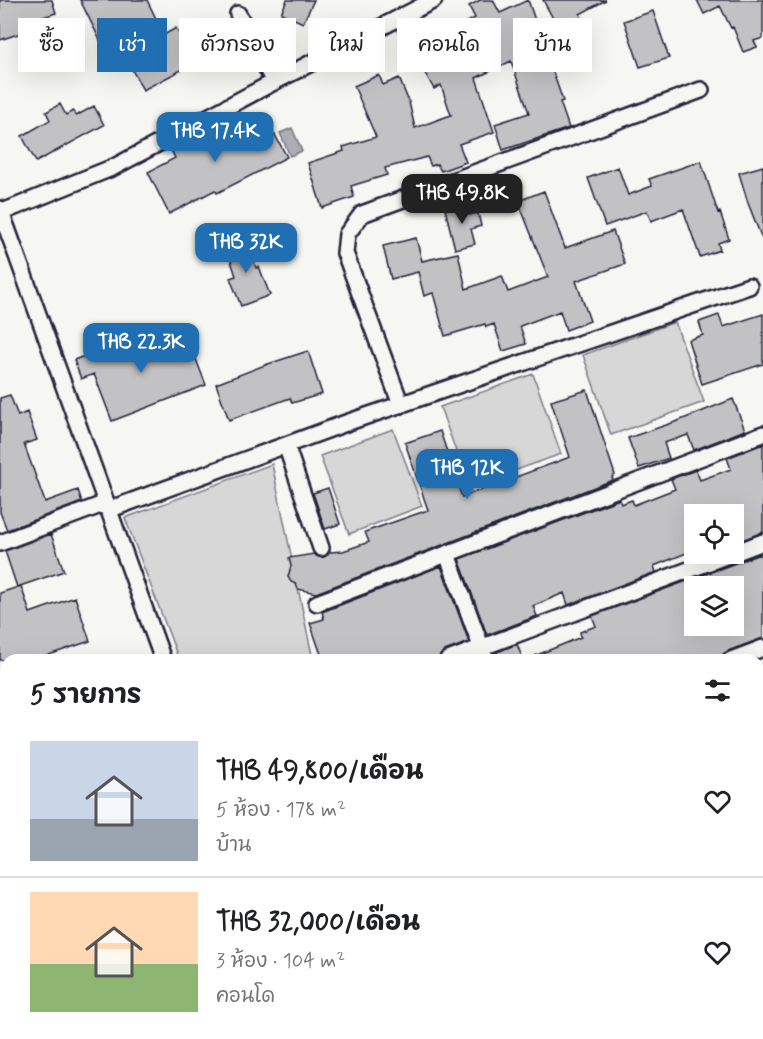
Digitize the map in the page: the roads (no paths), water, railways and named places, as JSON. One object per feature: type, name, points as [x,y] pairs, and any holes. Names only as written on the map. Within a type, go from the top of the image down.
[{"type":"street","points":[[161,654],[0,212],[114,167],[434,0]]},
{"type":"street","points":[[238,14],[274,82]]},
{"type":"street","points":[[401,405],[345,253],[347,234],[362,214],[701,90]]},
{"type":"street","points":[[0,543],[749,286]]},
{"type":"street","points":[[316,603],[763,434]]},
{"type":"street","points":[[286,445],[321,548]]},
{"type":"street","points":[[744,549],[763,542]]},
{"type":"street","points":[[447,554],[484,654],[705,564]]},
{"type":"street","points":[[747,654],[763,648]]}]
